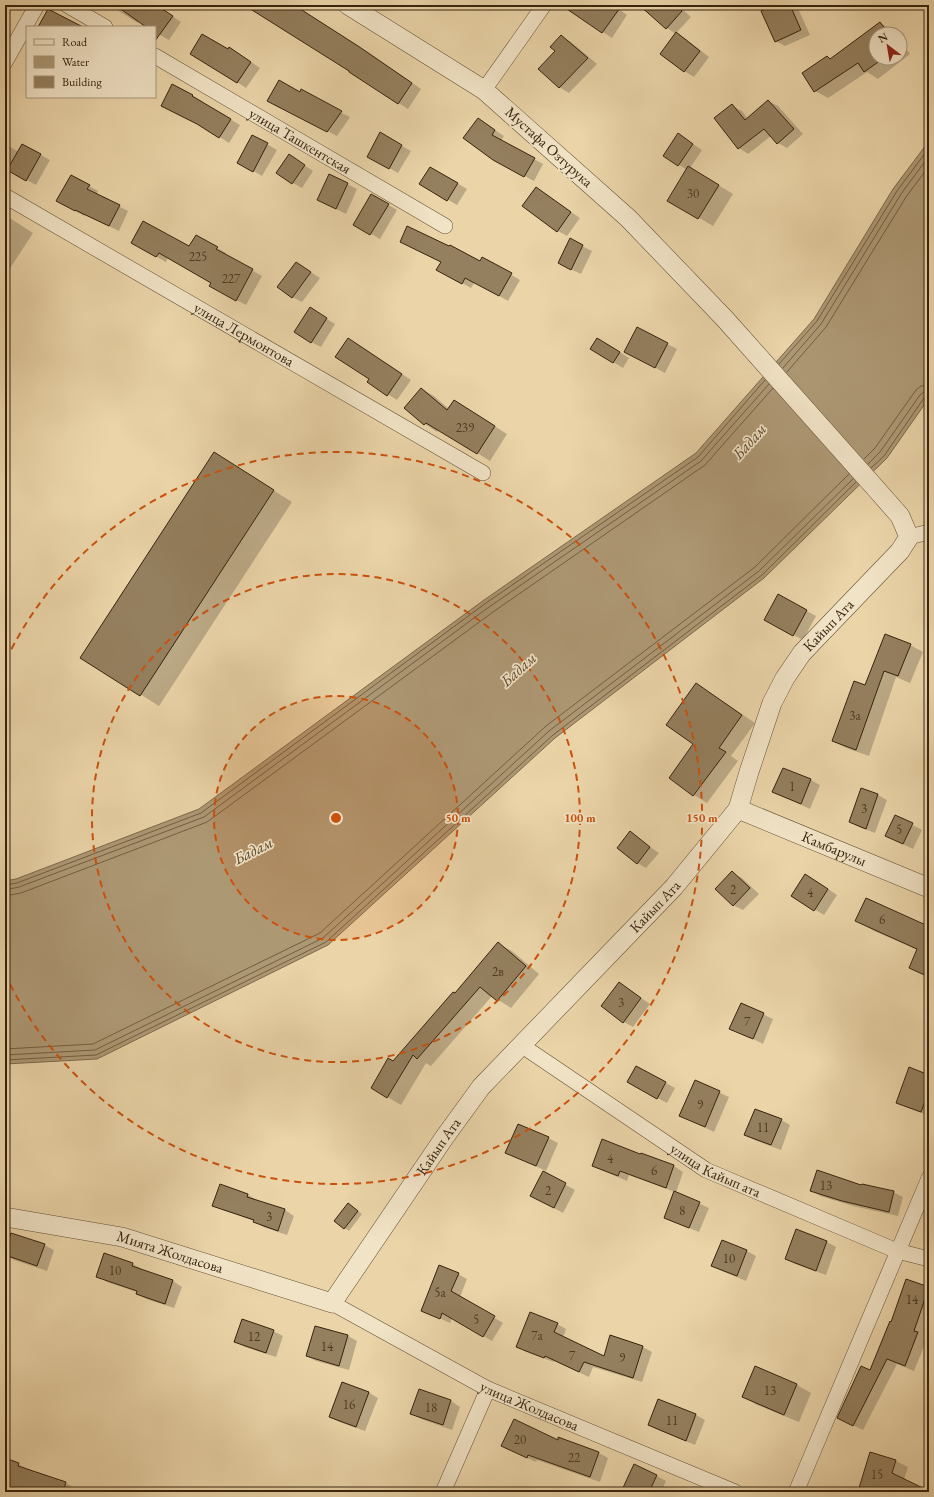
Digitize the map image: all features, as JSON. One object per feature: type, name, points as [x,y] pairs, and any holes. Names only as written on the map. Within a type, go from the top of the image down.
[{"type":"street","points":[[5,62],[36,5]]},
{"type":"street","points":[[67,5],[103,26]]},
{"type":"street","name":"Мустафа Озтурука","points":[[348,5],[484,90],[628,218],[725,319],[878,490],[900,516],[910,537]]},
{"type":"street","points":[[484,90],[544,5]]},
{"type":"street","name":"улица Ташкентская","points":[[156,57],[445,226]]},
{"type":"street","name":"улица Лермонтова","points":[[5,196],[483,474]]},
{"type":"street","points":[[910,537],[929,532]]},
{"type":"street","name":"Кайып Ата","points":[[332,1303],[444,1138],[481,1087],[674,887],[738,809],[772,703],[785,678],[802,653],[900,551],[910,537]]},
{"type":"street","name":"Камбарулы","points":[[738,809],[929,888]]},
{"type":"street","name":"улица Кайып ата","points":[[521,1045],[706,1170],[897,1252],[929,1259]]},
{"type":"street","points":[[796,1492],[929,1178]]},
{"type":"street","name":"Мията Жолдасова","points":[[5,1218],[122,1236],[332,1303]]},
{"type":"street","name":"улица Жолдасова","points":[[332,1303],[488,1389],[735,1492]]},
{"type":"street","points":[[442,1492],[488,1389]]},
{"type":"water","name":"Бадам","points":[[929,141],[929,398],[887,458],[764,578],[555,738],[328,945],[97,1059],[5,1064],[5,881],[16,879],[199,809],[484,600],[696,453],[814,319],[893,189]]},
{"type":"building","points":[[115,5],[156,5],[173,16],[156,40],[156,26],[145,26]]},
{"type":"building","points":[[244,5],[294,5],[412,83],[398,104],[349,71]]},
{"type":"building","points":[[561,5],[622,5],[602,33]]},
{"type":"building","points":[[639,5],[676,5],[682,11],[666,29]]},
{"type":"building","points":[[774,5],[790,5],[801,30],[775,42],[761,11]]},
{"type":"building","points":[[48,9],[81,26],[39,26]]},
{"type":"building","points":[[880,22],[883,26],[875,26]]},
{"type":"building","points":[[868,31],[868,66],[873,66],[864,72],[858,63],[814,92],[802,73],[827,56],[830,59]]},
{"type":"building","points":[[676,32],[700,51],[684,72],[660,54]]},
{"type":"building","points":[[202,34],[228,49],[229,47],[251,62],[237,83],[190,54]]},
{"type":"building","points":[[561,35],[588,58],[559,88],[538,69],[555,51],[550,47]]},
{"type":"building","points":[[279,80],[300,92],[301,89],[342,111],[327,132],[267,101]]},
{"type":"building","points":[[172,84],[193,95],[192,96],[231,119],[219,138],[197,124],[161,106]]},
{"type":"building","points":[[768,100],[794,129],[777,144],[764,129],[738,149],[714,118],[732,104],[745,120]]},
{"type":"building","points":[[478,118],[495,130],[492,135],[535,158],[524,177],[493,160],[463,138]]},
{"type":"building","points":[[380,132],[402,145],[389,169],[367,157]]},
{"type":"building","points":[[678,133],[693,144],[678,166],[663,156]]},
{"type":"building","points":[[252,135],[268,143],[253,172],[237,163]]},
{"type":"building","points":[[22,144],[41,154],[26,181],[7,170]]},
{"type":"building","points":[[289,154],[305,165],[292,184],[276,173]]},
{"type":"building","points":[[688,166],[719,185],[698,219],[667,201]]},
{"type":"building","points":[[430,167],[458,183],[447,201],[419,184]]},
{"type":"building","points":[[329,174],[348,183],[336,209],[317,200]]},
{"type":"building","points":[[71,175],[90,185],[87,189],[120,205],[109,226],[56,201]]},
{"type":"building","points":[[536,187],[571,212],[557,232],[522,206]]},
{"type":"building","points":[[371,194],[389,204],[370,235],[353,225]]},
{"type":"building","points":[[143,221],[189,246],[196,235],[218,247],[216,249],[253,269],[236,301],[209,286],[211,283],[159,253],[156,257],[131,243]]},
{"type":"building","points":[[407,226],[449,246],[450,245],[480,261],[482,257],[512,273],[499,296],[465,278],[462,284],[436,270],[441,262],[400,242]]},
{"type":"building","points":[[570,238],[583,245],[571,270],[558,263]]},
{"type":"building","points":[[296,262],[311,272],[292,298],[277,287]]},
{"type":"building","points":[[310,307],[327,318],[311,343],[294,332]]},
{"type":"building","points":[[637,327],[668,343],[655,368],[624,352]]},
{"type":"building","points":[[348,338],[402,374],[387,396],[367,382],[369,379],[335,357]]},
{"type":"building","points":[[597,338],[620,352],[613,363],[590,349]]},
{"type":"building","points":[[421,388],[447,410],[454,400],[495,426],[477,454],[426,423],[424,425],[404,408]]},
{"type":"building","points":[[214,452],[274,490],[140,696],[80,658]]},
{"type":"building","points":[[778,594],[807,610],[793,636],[764,620]]},
{"type":"building","points":[[885,634],[911,644],[898,676],[884,671],[856,750],[832,741],[854,681],[865,685]]},
{"type":"building","points":[[696,683],[742,715],[719,748],[726,752],[693,796],[669,778],[693,744],[666,725]]},
{"type":"building","points":[[783,768],[811,779],[801,804],[772,792]]},
{"type":"building","points":[[861,788],[878,794],[866,829],[849,822]]},
{"type":"building","points":[[895,815],[913,823],[903,844],[885,836]]},
{"type":"building","points":[[630,831],[650,847],[637,864],[617,848]]},
{"type":"building","points":[[732,871],[750,888],[733,906],[715,889]]},
{"type":"building","points":[[805,874],[828,889],[814,911],[791,896]]},
{"type":"building","points":[[866,898],[928,926],[929,923],[929,977],[909,968],[917,949],[855,921]]},
{"type":"building","points":[[498,942],[526,966],[497,1001],[480,987],[417,1059],[413,1055],[387,1098],[371,1088],[388,1058],[393,1061],[453,992],[455,993]]},
{"type":"building","points":[[619,982],[641,998],[623,1023],[601,1006]]},
{"type":"building","points":[[741,1003],[764,1013],[753,1039],[729,1029]]},
{"type":"building","points":[[636,1066],[666,1082],[657,1099],[627,1082]]},
{"type":"building","points":[[909,1067],[929,1075],[929,1090],[921,1112],[896,1103]]},
{"type":"building","points":[[695,1080],[720,1091],[705,1127],[679,1116]]},
{"type":"building","points":[[755,1109],[782,1119],[771,1145],[744,1135]]},
{"type":"building","points":[[518,1124],[549,1137],[536,1166],[505,1153]]},
{"type":"building","points":[[602,1139],[640,1154],[641,1153],[674,1165],[666,1188],[620,1171],[618,1176],[592,1166]]},
{"type":"building","points":[[817,1170],[861,1185],[894,1191],[889,1212],[842,1201],[810,1191]]},
{"type":"building","points":[[543,1171],[566,1183],[554,1208],[530,1196]]},
{"type":"building","points":[[220,1184],[248,1194],[247,1197],[285,1209],[278,1231],[253,1222],[254,1220],[212,1206]]},
{"type":"building","points":[[674,1191],[700,1202],[689,1228],[664,1218]]},
{"type":"building","points":[[348,1203],[358,1211],[344,1229],[334,1221]]},
{"type":"building","points":[[796,1229],[827,1241],[816,1271],[785,1259]]},
{"type":"building","points":[[11,1233],[45,1244],[37,1266],[5,1255],[5,1249]]},
{"type":"building","points":[[722,1240],[747,1250],[737,1276],[711,1266]]},
{"type":"building","points":[[104,1253],[133,1263],[132,1266],[173,1280],[165,1304],[136,1294],[137,1291],[96,1277]]},
{"type":"building","points":[[439,1265],[459,1273],[451,1291],[495,1316],[483,1337],[442,1313],[440,1319],[421,1311]]},
{"type":"building","points":[[906,1279],[929,1287],[914,1331],[918,1332],[905,1366],[887,1359],[853,1426],[837,1418],[861,1366],[870,1370],[890,1321],[891,1322]]},
{"type":"building","points":[[530,1312],[558,1323],[554,1332],[604,1356],[610,1335],[643,1346],[633,1378],[584,1362],[579,1372],[545,1356],[544,1358],[516,1347]]},
{"type":"building","points":[[242,1319],[274,1330],[266,1353],[234,1342]]},
{"type":"building","points":[[315,1326],[348,1335],[339,1366],[306,1356]]},
{"type":"building","points":[[755,1366],[797,1384],[784,1415],[742,1397]]},
{"type":"building","points":[[342,1382],[369,1392],[356,1427],[329,1417]]},
{"type":"building","points":[[419,1389],[451,1400],[443,1425],[410,1414]]},
{"type":"building","points":[[658,1399],[696,1414],[686,1441],[648,1425]]},
{"type":"building","points":[[514,1419],[558,1440],[558,1437],[599,1452],[590,1477],[528,1455],[527,1458],[501,1446]]},
{"type":"building","points":[[870,1452],[896,1460],[892,1473],[929,1492],[872,1492],[859,1488]]},
{"type":"building","points":[[5,1458],[19,1463],[18,1466],[66,1482],[63,1492],[5,1492]]},
{"type":"building","points":[[634,1464],[657,1475],[649,1492],[621,1492]]}]
